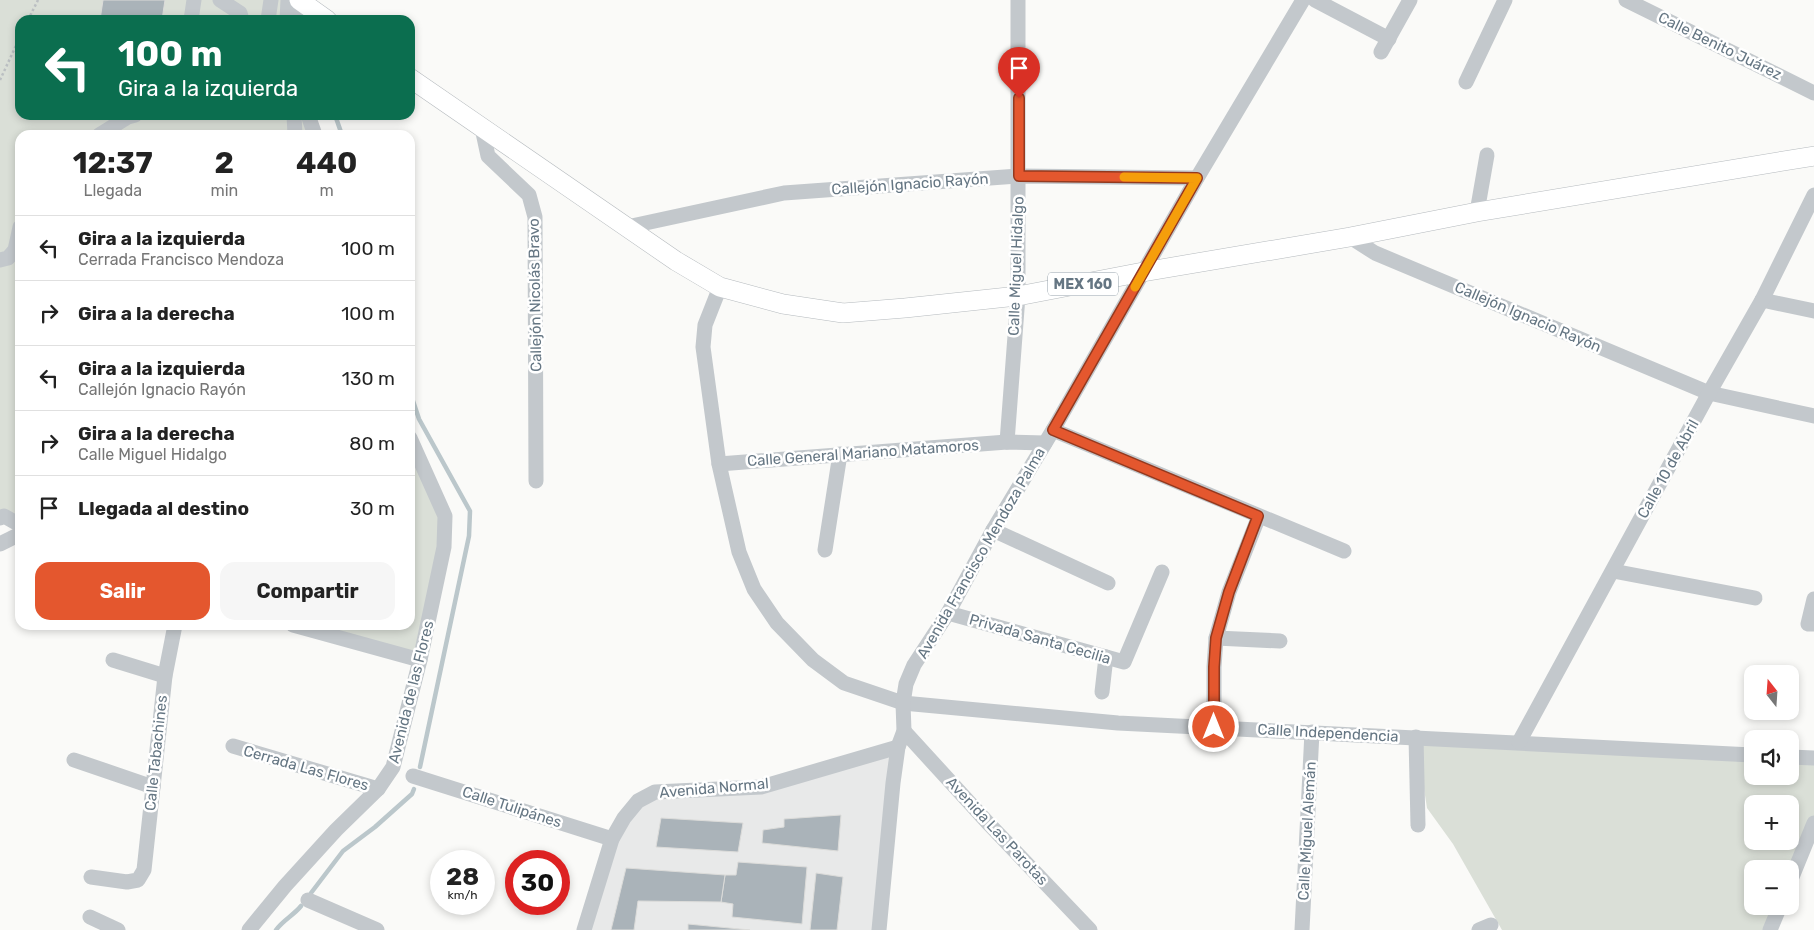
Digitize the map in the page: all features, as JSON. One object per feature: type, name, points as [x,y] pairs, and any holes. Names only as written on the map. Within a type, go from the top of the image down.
[{"type":"main road","points":[[297,6],[316,15]]},
{"type":"main road","name":"MEX 160","points":[[415,81],[676,262],[720,287],[783,304],[844,313],[1018,296],[1143,272],[1350,238],[1477,212],[1814,156]]},
{"type":"street","points":[[192,15],[194,0]]},
{"type":"street","points":[[220,0],[241,15]]},
{"type":"street","points":[[269,15],[271,0]]},
{"type":"street","name":"Calle Miguel Hidalgo","points":[[1007,442],[1018,296],[1018,0]]},
{"type":"street","name":"Avenida Francisco Mendoza Palma","points":[[879,930],[898,747],[904,731],[906,684],[914,665],[948,613],[993,530],[1049,437],[1197,178],[1303,0]]},
{"type":"street","points":[[1315,0],[1385,46],[1410,0]]},
{"type":"street","points":[[1466,82],[1505,0]]},
{"type":"street","name":"Calle Benito Juárez","points":[[1626,0],[1814,92]]},
{"type":"street","points":[[112,130],[127,124]]},
{"type":"street","name":"Callejón Nicolás Bravo","points":[[482,128],[488,156],[529,195],[535,217],[536,481]]},
{"type":"street","points":[[1477,212],[1487,155]]},
{"type":"street","name":"Callejón Ignacio Rayón","points":[[627,227],[784,193],[1019,176],[1197,178]]},
{"type":"street","name":"Calle 10 de Abril","points":[[1519,742],[1709,393],[1762,300],[1814,195]]},
{"type":"street","name":"Callejón Ignacio Rayón","points":[[1350,238],[1375,253],[1709,393],[1814,416]]},
{"type":"street","points":[[0,260],[8,258],[15,250]]},
{"type":"street","name":"Calle Independencia","points":[[720,287],[705,325],[703,347],[719,464],[739,552],[754,589],[776,623],[812,660],[844,683],[904,703],[1118,722],[1744,755]]},
{"type":"street","points":[[1762,300],[1814,311]]},
{"type":"street","points":[[1049,437],[1258,516],[1344,552]]},
{"type":"street","name":"Calle General Mariano Matamoros","points":[[719,464],[1007,442],[1049,437]]},
{"type":"street","name":"Avenida de las Flores","points":[[249,930],[285,886],[336,830],[378,789],[393,767],[420,660],[444,547],[445,516],[415,449]]},
{"type":"street","points":[[825,550],[840,454]]},
{"type":"street","points":[[0,518],[4,516],[15,522]]},
{"type":"street","points":[[1214,727],[1216,638],[1229,592],[1258,516]]},
{"type":"street","points":[[993,530],[1108,583]]},
{"type":"street","points":[[0,544],[15,536]]},
{"type":"street","points":[[1612,571],[1755,598]]},
{"type":"street","name":"Privada Santa Cecilia","points":[[948,613],[1124,662],[1162,572]]},
{"type":"street","points":[[1814,599],[1808,624],[1814,624]]},
{"type":"street","name":"Calle Tabachines","points":[[91,877],[127,882],[138,880],[144,870],[165,676],[174,630]]},
{"type":"street","points":[[311,630],[420,660]]},
{"type":"street","points":[[1216,638],[1280,641]]},
{"type":"street","points":[[1102,692],[1106,657]]},
{"type":"street","points":[[113,660],[165,676]]},
{"type":"street","name":"Avenida Las Parotas","points":[[904,731],[1090,930]]},
{"type":"street","name":"Calle Miguel Alemán","points":[[1302,930],[1312,732]]},
{"type":"street","points":[[1416,737],[1418,825]]},
{"type":"street","name":"Cerrada Las Flores","points":[[233,746],[378,789]]},
{"type":"street","name":"Avenida Normal","points":[[584,930],[612,839],[624,818],[638,802],[655,792],[761,787],[898,747]]},
{"type":"street","points":[[1799,757],[1814,758]]},
{"type":"street","points":[[74,760],[153,787]]},
{"type":"street","name":"Calle Tulipánes","points":[[413,776],[612,839]]},
{"type":"street","points":[[1799,860],[1814,823]]},
{"type":"street","points":[[308,900],[377,930]]},
{"type":"street","points":[[1770,930],[1776,915]]},
{"type":"street","points":[[90,917],[118,930]]},
{"type":"path","points":[[30,15],[38,0]]},
{"type":"path","points":[[0,80],[15,48]]},
{"type":"shaded area","points":[[0,0],[299,0],[300,15],[15,15],[15,120],[310,120],[313,130],[15,130],[15,523],[0,518]]},
{"type":"shaded area","points":[[415,448],[445,516],[420,660],[311,630],[415,630]]},
{"type":"shaded area","points":[[1416,737],[1744,755],[1744,785],[1799,785],[1799,757],[1814,758],[1814,823],[1795,860],[1744,860],[1744,915],[1776,915],[1770,930],[1502,930],[1453,844],[1427,808]]},
{"type":"shaded area","points":[[898,747],[880,930],[584,930],[612,839],[638,801],[761,787]]},
{"type":"building","points":[[103,0],[165,0],[163,15],[101,15]]},
{"type":"building","points":[[841,815],[838,851],[762,843],[763,830],[784,827],[784,819]]},
{"type":"building","points":[[661,818],[743,823],[738,852],[656,847]]},
{"type":"building","points":[[738,862],[807,867],[802,924],[732,917],[733,904],[721,902],[725,875],[736,875]]},
{"type":"building","points":[[626,868],[725,875],[721,902],[638,901],[634,930],[611,930]]},
{"type":"building","points":[[816,873],[843,877],[837,930],[810,930]]},
{"type":"building","points":[[688,924],[750,930],[688,930]]},
{"type":"waterway","points":[[337,120],[340,130]]},
{"type":"waterway","points":[[415,407],[419,419],[470,511],[469,536],[420,767]]},
{"type":"waterway","points":[[311,893],[343,851],[375,827],[412,794],[414,789]]},
{"type":"waterway","points":[[276,930],[301,906]]},
{"type":"slow traffic","points":[[1124,177],[1197,178],[1135,287]]},
{"type":"route","points":[[1019,98],[1019,176],[1197,178],[1053,430],[1258,516],[1229,592],[1216,638],[1214,727]]}]
